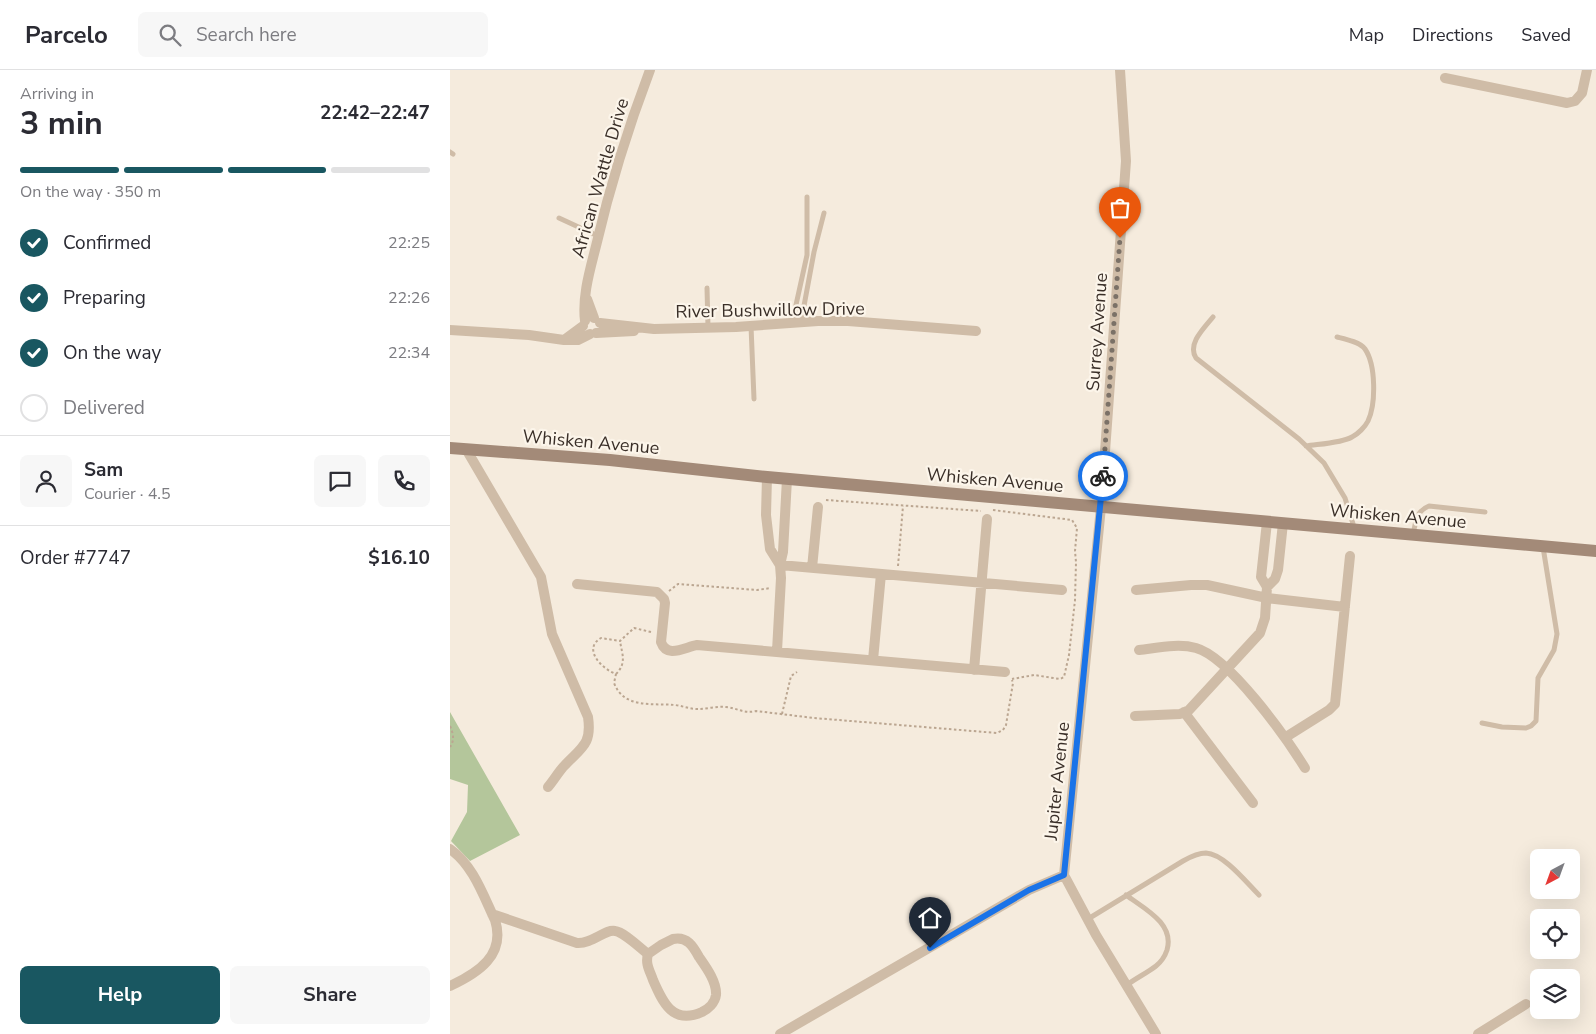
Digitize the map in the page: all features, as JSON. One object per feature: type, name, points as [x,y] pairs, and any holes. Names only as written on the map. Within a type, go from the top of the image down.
[{"type":"street","name":"African Wattle Drive","points":[[591,326],[585,296],[598,236],[622,147],[650,70]]},
{"type":"street","name":"Surrey Avenue","points":[[1101,507],[1126,160],[1120,70]]},
{"type":"street","points":[[1445,78],[1567,103],[1575,101],[1582,93],[1587,70]]},
{"type":"street","name":"River Bushwillow Drive","points":[[591,326],[612,334],[654,328],[848,321],[976,331]]},
{"type":"street","points":[[450,330],[529,335],[564,340],[591,326]]},
{"type":"street","name":"Whisken Avenue","points":[[450,448],[604,460],[787,479],[1596,551]]},
{"type":"street","points":[[466,449],[540,578],[545,591],[552,634],[588,717],[587,742],[563,767],[548,787]]},
{"type":"street","points":[[766,477],[766,515],[770,549],[780,565]]},
{"type":"street","points":[[777,651],[781,589],[780,565],[783,552],[787,479]]},
{"type":"street","points":[[812,568],[818,507]]},
{"type":"street","name":"Jupiter Avenue","points":[[1064,875],[1101,507]]},
{"type":"street","points":[[974,670],[986,518]]},
{"type":"street","points":[[1267,522],[1261,577],[1267,593]]},
{"type":"street","points":[[1136,716],[1166,716],[1189,710],[1260,633],[1265,618],[1267,593],[1275,578],[1283,523]]},
{"type":"street","points":[[1263,550],[1280,552]]},
{"type":"street","points":[[1286,737],[1329,710],[1335,704],[1350,556]]},
{"type":"street","points":[[780,565],[1062,590]]},
{"type":"street","points":[[873,660],[881,574]]},
{"type":"street","points":[[576,584],[657,592],[664,599],[665,603],[661,634],[663,646],[669,651],[678,651],[698,645],[974,670],[1008,676]]},
{"type":"street","points":[[1136,590],[1207,585],[1267,593],[1345,607]]},
{"type":"street","points":[[1139,650],[1184,646],[1198,648],[1216,659],[1228,669],[1286,737],[1305,768]]},
{"type":"street","points":[[1184,712],[1253,803]]},
{"type":"street","points":[[450,848],[464,861],[497,926],[497,941],[492,955],[482,966],[450,986]]},
{"type":"street","points":[[780,1034],[1029,890],[1064,875],[1087,919],[1156,1034]]},
{"type":"street","points":[[492,914],[576,943],[588,942],[614,930],[620,932],[648,954]]},
{"type":"street","points":[[677,938],[686,940],[693,946],[708,970],[715,989],[714,999],[707,1009],[688,1017],[675,1014],[670,1010],[656,987],[648,966],[648,954],[677,938]]},
{"type":"street","points":[[1478,1034],[1526,1004]]},
{"type":"lane","points":[[796,323],[807,255],[807,197]]},
{"type":"lane","points":[[796,323],[824,213]]},
{"type":"lane","points":[[559,218],[598,236]]},
{"type":"lane","points":[[707,288],[708,327]]},
{"type":"lane","points":[[1213,318],[1195,340],[1193,348],[1196,358],[1306,446],[1324,463],[1335,479],[1344,498],[1355,530]]},
{"type":"lane","points":[[751,326],[754,399]]},
{"type":"lane","points":[[1306,446],[1351,438],[1360,432],[1368,420],[1374,391],[1373,371],[1365,348],[1337,337]]},
{"type":"lane","points":[[1413,535],[1418,513],[1429,506],[1485,512]]},
{"type":"lane","points":[[1482,723],[1502,727],[1526,728],[1536,721],[1538,678],[1554,650],[1557,634],[1543,546]]},
{"type":"lane","points":[[1087,919],[1195,855],[1215,855],[1227,863],[1259,895]]},
{"type":"lane","points":[[1126,895],[1156,916],[1168,935],[1165,956],[1157,965],[1126,985]]},
{"type":"path","points":[[818,507],[822,501],[828,500],[977,512],[987,510],[1072,520],[1077,528],[1075,600],[1069,655],[1064,677],[1060,679],[1034,675],[1008,676]]},
{"type":"path","points":[[897,576],[904,506]]},
{"type":"path","points":[[664,599],[670,590],[678,584],[757,590],[766,588],[781,589]]},
{"type":"path","points":[[620,641],[634,628],[661,634]]},
{"type":"path","points":[[616,674],[600,665],[593,650],[594,644],[601,638],[620,641]]},
{"type":"path","points":[[620,641],[624,662],[616,674],[614,683],[618,691],[630,701],[636,703],[676,705],[698,709],[725,707],[748,713],[756,711],[997,733],[1004,730],[1006,725],[1014,683],[1008,676]]},
{"type":"path","points":[[782,714],[792,676],[797,672]]},
{"type":"path","points":[[450,726],[453,732],[453,743],[450,747]]},
{"type":"green space","points":[[450,712],[520,835],[470,861],[451,841],[467,812],[468,785],[450,779]]},
{"type":"way so far","points":[[1103,476],[1120,238]]},
{"type":"route","points":[[930,948],[1029,890],[1064,875],[1103,476]]}]
